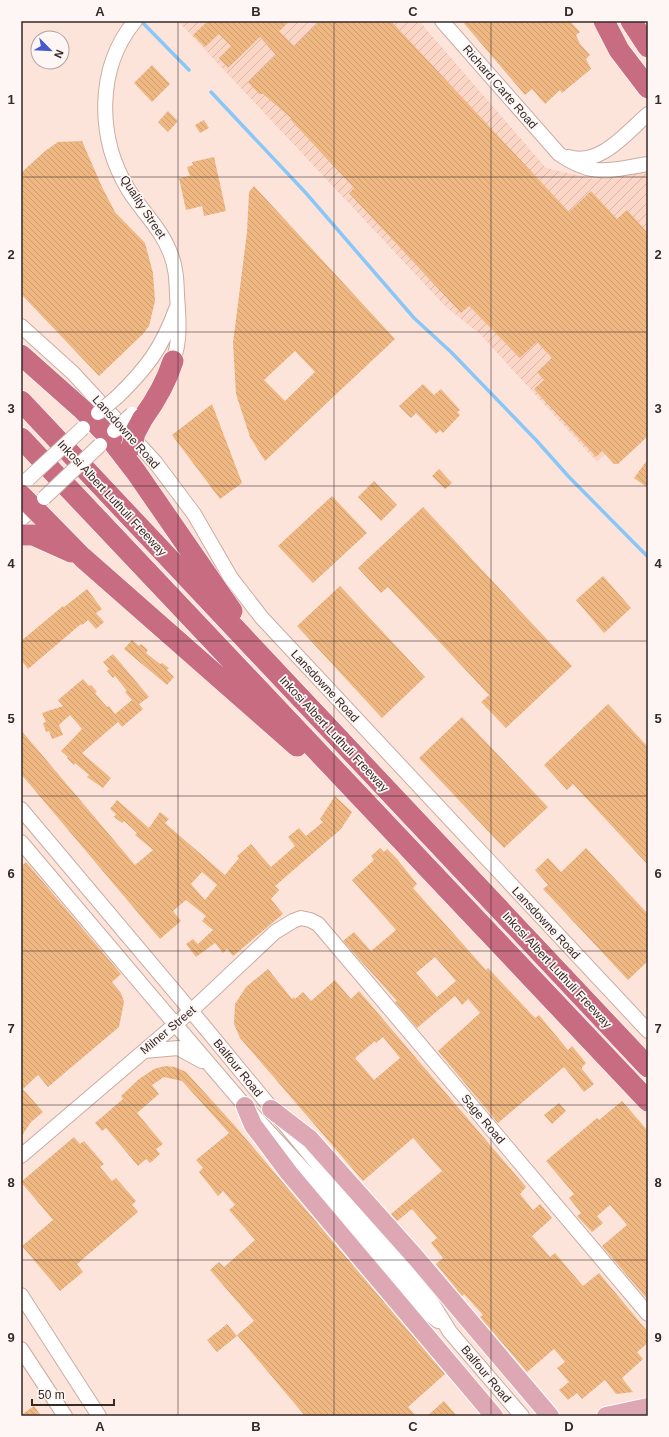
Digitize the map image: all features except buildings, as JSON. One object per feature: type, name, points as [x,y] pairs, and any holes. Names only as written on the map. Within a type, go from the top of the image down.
[{"type":"highway","points":[[604,21],[620,50],[648,88]]},
{"type":"highway","points":[[631,21],[648,46]]},
{"type":"highway","points":[[21,355],[91,420],[136,472],[264,660]]},
{"type":"highway","points":[[136,472],[132,446],[137,416],[160,394],[173,361]]},
{"type":"highway","name":"Inkosi Albert Luthuli Freeway","points":[[21,401],[648,1067]]},
{"type":"highway","name":"Inkosi Albert Luthuli Freeway","points":[[21,438],[648,1101]]},
{"type":"highway","points":[[28,497],[82,558],[387,824]]},
{"type":"highway","points":[[21,535],[32,535],[82,558]]},
{"type":"main road","points":[[245,1106],[253,1125],[289,1173],[494,1416]]},
{"type":"main road","points":[[271,1109],[315,1145],[417,1259],[550,1416]]},
{"type":"main road","points":[[606,1416],[648,1407]]},
{"type":"street","name":"Quality Street","points":[[135,21],[120,43],[111,66],[106,89],[105,116],[110,148],[128,189],[152,219],[166,242],[176,270],[177,305],[180,328],[173,361]]},
{"type":"street","name":"Richard Carte Road","points":[[442,21],[558,154],[575,165],[596,171],[648,164]]},
{"type":"street","points":[[558,154],[578,160],[594,157],[604,151],[648,114]]},
{"type":"street","name":"Quality Street","points":[[28,497],[91,420],[116,397],[152,358],[167,335],[177,305]]},
{"type":"street","name":"Lansdowne Road","points":[[21,326],[72,373],[155,462],[194,514],[240,592],[262,618],[648,1031]]},
{"type":"street","points":[[28,497],[137,416]]},
{"type":"street","name":"Balfour Road","points":[[21,809],[191,1011],[432,1303],[453,1335],[522,1416]]},
{"type":"street","points":[[23,844],[41,833]]},
{"type":"street","name":"Balfour Road","points":[[23,844],[245,1106],[312,1179],[425,1311],[453,1335]]},
{"type":"street","name":"Milner Street","points":[[21,1156],[191,1011],[275,932],[293,920],[301,918],[318,924]]},
{"type":"street","name":"Sage Road","points":[[318,924],[648,1314]]},
{"type":"street","points":[[144,1051],[178,1048],[197,1058],[217,1072]]},
{"type":"street","points":[[21,1296],[99,1416]]},
{"type":"street","points":[[21,1349],[65,1416]]},
{"type":"shaded area","points":[[178,21],[419,21],[546,168],[594,179],[648,170],[648,413],[597,462],[479,333],[447,308]]},
{"type":"waterway","points":[[141,21],[189,70]]},
{"type":"waterway","points":[[211,92],[305,192],[414,318],[451,352],[536,440],[569,477],[648,557]]}]
